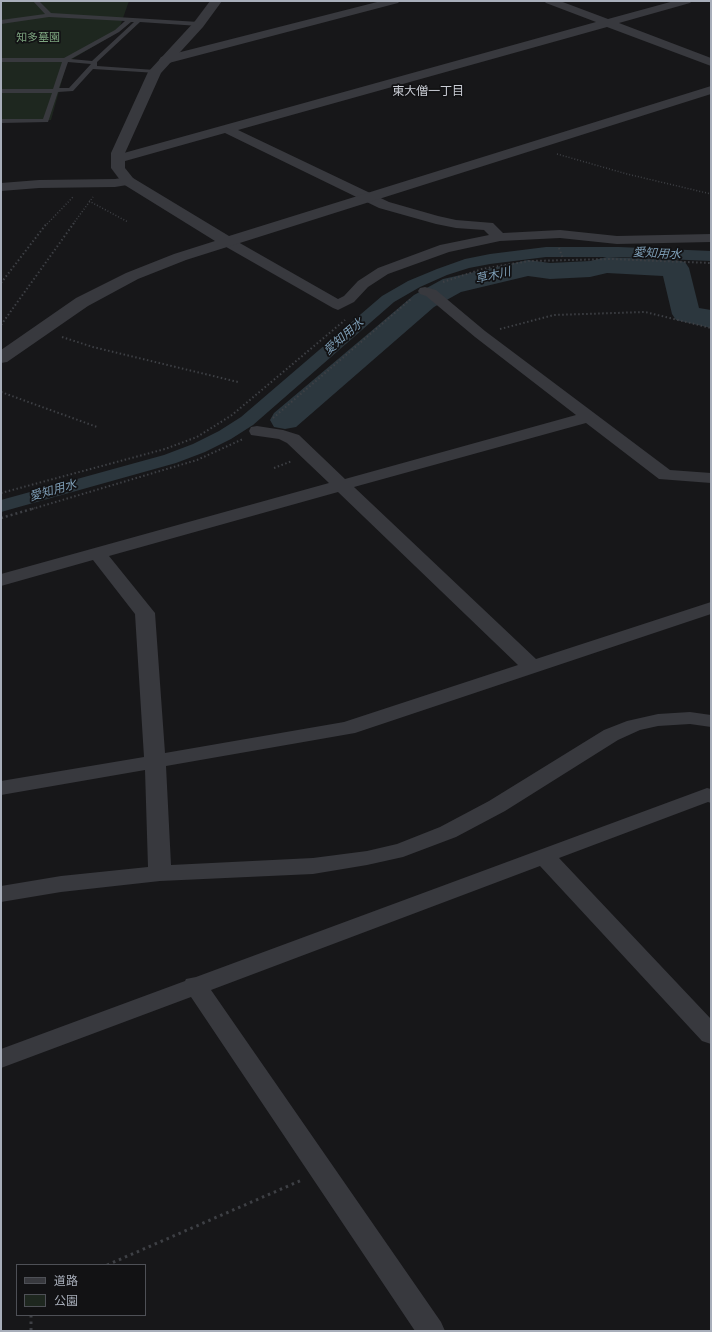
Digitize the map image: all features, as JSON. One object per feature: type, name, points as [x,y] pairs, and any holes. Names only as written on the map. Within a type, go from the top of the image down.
[{"type":"street","points":[[216,1],[199,24],[164,60],[155,72],[118,153],[118,168],[128,181],[226,241],[338,305],[349,299],[363,284],[383,271],[445,248],[500,237],[560,234],[617,240],[711,238]]},
{"type":"street","points":[[164,60],[394,1]]},
{"type":"street","points":[[550,1],[711,62]]},
{"type":"street","points":[[118,159],[686,1]]},
{"type":"street","points":[[1,358],[39,330],[82,302],[110,286],[162,264],[226,241],[369,198],[711,90]]},
{"type":"street","points":[[227,129],[369,198],[416,215],[436,220],[456,224],[488,226],[500,237]]},
{"type":"street","points":[[1,187],[39,184],[128,181]]},
{"type":"street","points":[[424,290],[431,293],[480,334],[664,476],[711,478]]},
{"type":"street","points":[[1,580],[587,417]]},
{"type":"street","points":[[256,431],[283,435],[293,439],[339,485],[532,667]]},
{"type":"street","points":[[98,554],[145,613],[155,761],[160,873]]},
{"type":"street","points":[[1,788],[348,728],[711,608]]},
{"type":"street","points":[[1,894],[61,884],[160,873],[313,866],[367,858],[403,850],[448,832],[497,806],[611,735],[634,725],[658,720],[690,718],[711,721]]},
{"type":"street","points":[[1,1059],[195,985],[707,795],[711,796]]},
{"type":"street","points":[[544,856],[711,1035]]},
{"type":"street","points":[[195,985],[431,1331]]},
{"type":"lane","points":[[36,1],[49,14]]},
{"type":"lane","points":[[1,22],[49,14],[199,24]]},
{"type":"lane","points":[[1,121],[46,121],[66,60],[117,31],[130,20]]},
{"type":"lane","points":[[1,91],[71,90],[93,65],[139,20]]},
{"type":"lane","points":[[1,60],[66,60],[93,65],[155,72]]},
{"type":"path","points":[[533,146],[627,174],[711,194]]},
{"type":"path","points":[[1,283],[49,221],[83,188],[85,183]]},
{"type":"path","points":[[1,325],[101,183]]},
{"type":"path","points":[[89,201],[128,222]]},
{"type":"path","points":[[563,259],[558,245],[564,245]]},
{"type":"path","points":[[1,518],[197,460],[227,447],[256,431],[401,306],[424,290],[463,275],[482,269],[529,261],[563,259],[611,259],[711,263]]},
{"type":"path","points":[[480,334],[554,315],[645,312],[711,328]]},
{"type":"path","points":[[1,493],[165,450],[197,437],[232,415],[346,319]]},
{"type":"path","points":[[39,330],[93,347],[238,382]]},
{"type":"path","points":[[1,392],[97,428]]},
{"type":"path","points":[[108,1264],[323,1171]]},
{"type":"path","points":[[31,1316],[31,1331]]},
{"type":"green space","name":"知多墓園","points":[[1,1],[129,1],[118,32],[67,62],[51,120],[1,120]]},
{"type":"waterway","name":"愛知用水","points":[[1,506],[170,459],[199,448],[225,435],[247,421],[388,299],[414,284],[442,272],[465,264],[490,259],[546,252],[619,252],[711,256]]},
{"type":"waterway","name":"草木川","points":[[285,420],[424,301],[453,285],[481,280],[528,268],[550,271],[590,269],[607,265],[675,268],[686,314],[711,319]]},
{"type":"district","name":"東大僧一丁目","points":[[428,92]]}]
